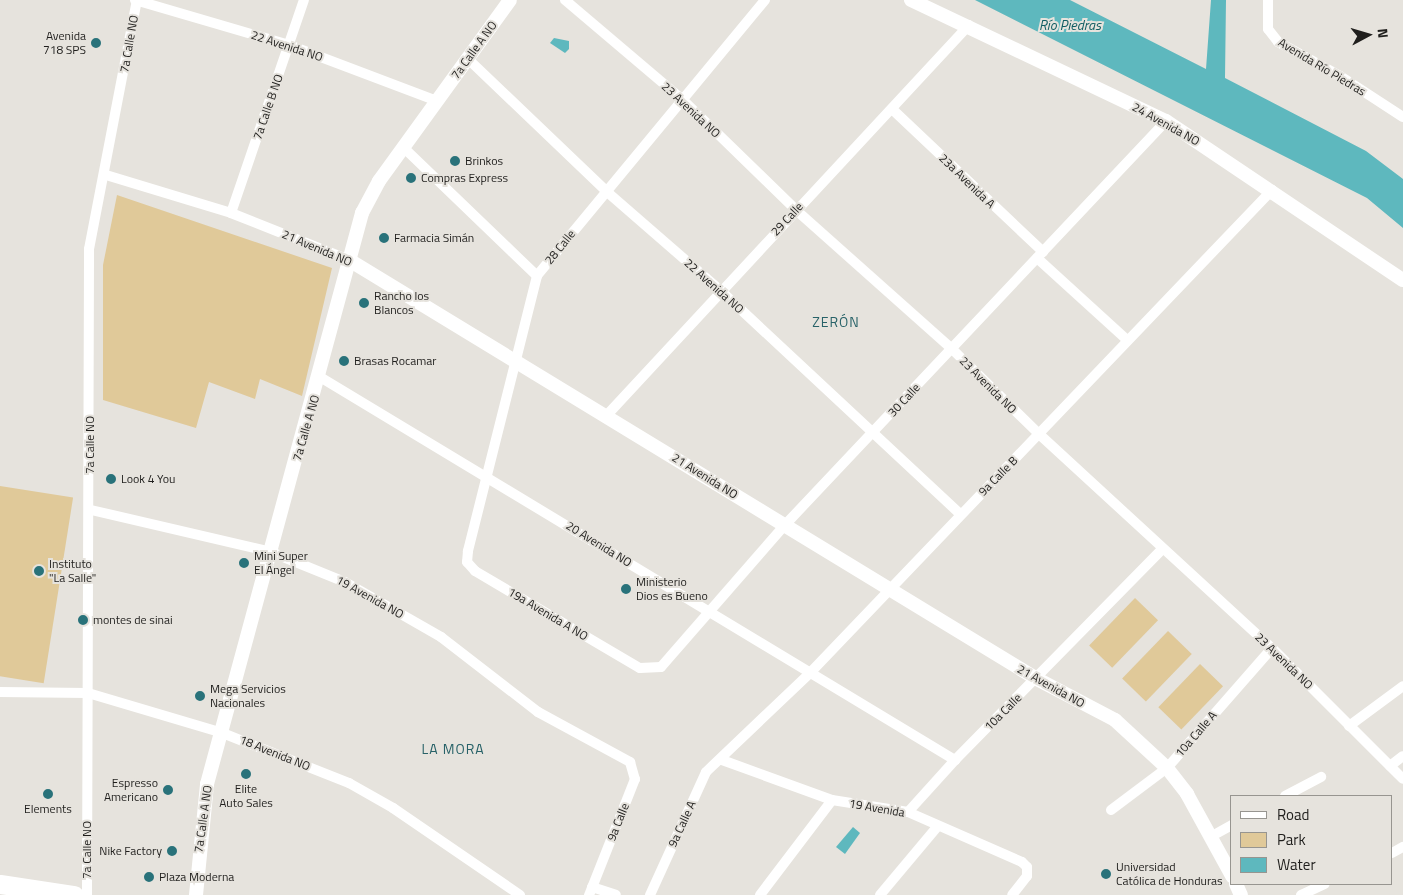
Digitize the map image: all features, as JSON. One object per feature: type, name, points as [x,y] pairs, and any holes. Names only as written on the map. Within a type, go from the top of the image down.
[{"type":"highway","points":[[0,884],[74,895]]},
{"type":"street","name":"22 Avenida NO","points":[[136,0],[289,45],[436,101]]},
{"type":"street","name":"7a Calle NO","points":[[87,895],[91,510],[89,249],[106,175],[136,0]]},
{"type":"street","name":"7a Calle B NO","points":[[231,213],[304,0]]},
{"type":"street","name":"7a Calle A NO","points":[[196,895],[206,793],[220,732],[320,376],[348,260],[362,213],[378,181],[510,0]]},
{"type":"street","name":"23 Avenida NO","points":[[565,0],[682,100],[796,210],[952,349],[1039,434],[1272,648],[1403,779]]},
{"type":"street","name":"28 Calle","points":[[468,551],[537,276],[765,0]]},
{"type":"street","name":"24 Avenida NO","points":[[911,0],[969,25],[1166,121],[1272,190],[1403,280]]},
{"type":"street","name":"Avenida Río Piedras","points":[[1268,0],[1268,29],[1278,42],[1340,76],[1403,118]]},
{"type":"street","name":"29 Calle","points":[[607,415],[969,25]]},
{"type":"street","name":"22 Avenida NO","points":[[468,58],[606,191],[721,291],[960,514]]},
{"type":"street","name":"23a Avenida A","points":[[892,109],[1127,340]]},
{"type":"street","name":"30 Calle","points":[[640,668],[661,667],[784,526],[1166,121]]},
{"type":"street","points":[[403,147],[537,276]]},
{"type":"street","name":"21 Avenida NO","points":[[106,175],[231,213],[348,260],[515,362],[607,415],[784,526],[1037,679],[1115,720],[1167,768],[1187,794],[1212,836],[1230,872]]},
{"type":"street","name":"9a Calle B","points":[[722,760],[891,590],[960,514],[1272,190]]},
{"type":"street","name":"20 Avenida NO","points":[[320,376],[487,475],[809,674],[955,760]]},
{"type":"street","name":"19 Avenida NO","points":[[91,510],[271,552],[345,582],[441,637],[538,712],[619,753]]},
{"type":"street","name":"10a Calle","points":[[908,812],[955,760],[1037,679],[1162,548]]},
{"type":"street","name":"19a Avenida A NO","points":[[468,551],[467,562],[475,572],[640,668]]},
{"type":"street","name":"10a Calle A","points":[[1111,810],[1167,768],[1272,648]]},
{"type":"street","points":[[1349,726],[1403,686]]},
{"type":"street","name":"18 Avenida NO","points":[[0,692],[88,693],[220,732],[349,783],[393,808],[520,895]]},
{"type":"street","name":"9a Calle","points":[[591,891],[635,780],[630,762],[619,753]]},
{"type":"street","points":[[1390,766],[1403,756]]},
{"type":"street","name":"19 Avenida","points":[[722,760],[832,800],[908,812],[1022,862],[1027,867],[1027,876],[1012,895]]},
{"type":"street","name":"9a Calle A","points":[[650,895],[706,772],[722,760]]},
{"type":"street","points":[[1287,795],[1321,777]]},
{"type":"street","points":[[760,895],[832,800]]},
{"type":"street","points":[[880,895],[938,826]]},
{"type":"street","points":[[1212,836],[1230,826]]},
{"type":"street","points":[[1301,895],[1323,885]]},
{"type":"street","points":[[591,891],[616,895]]},
{"type":"green space","points":[[117,195],[332,268],[302,396],[260,379],[255,399],[209,382],[196,428],[103,400],[103,265]]},
{"type":"green space","points":[[0,486],[73,498],[44,683],[0,676]]},
{"type":"green space","points":[[1135,598],[1158,620],[1112,668],[1089,645]]},
{"type":"green space","points":[[1168,631],[1192,654],[1146,701],[1122,678]]},
{"type":"green space","points":[[1200,664],[1223,686],[1181,729],[1158,707]]},
{"type":"water","name":"Río Piedras","points":[[975,0],[1070,0],[1206,69],[1211,0],[1226,0],[1225,78],[1366,151],[1403,179],[1403,228],[1367,198]]},
{"type":"water","points":[[554,38],[569,41],[569,49],[565,53],[550,43]]},
{"type":"water","points":[[853,827],[860,833],[845,854],[836,847]]},
{"type":"place","name":"Avenida 718 SPS","points":[[96,43]]},
{"type":"place","name":"Brinkos","points":[[455,161]]},
{"type":"place","name":"Compras Express","points":[[411,178]]},
{"type":"place","name":"Farmacia Simán","points":[[384,238]]},
{"type":"place","name":"Rancho los Blancos","points":[[364,303]]},
{"type":"place","name":"Brasas Rocamar","points":[[344,361]]},
{"type":"place","name":"Look 4 You","points":[[111,479]]},
{"type":"place","name":"Mini Super El Ángel","points":[[244,563]]},
{"type":"place","name":"Instituto \"La Salle\"","points":[[39,571]]},
{"type":"place","name":"Ministerio Dios es Bueno","points":[[626,589]]},
{"type":"place","name":"montes de sinai","points":[[83,620]]},
{"type":"place","name":"Mega Servicios Nacionales","points":[[200,696]]},
{"type":"place","name":"Elite Auto Sales","points":[[246,774]]},
{"type":"place","name":"Espresso Americano","points":[[168,790]]},
{"type":"place","name":"Elements","points":[[48,794]]},
{"type":"place","name":"Nike Factory","points":[[172,851]]},
{"type":"place","name":"Universidad Católica de Honduras","points":[[1106,874]]},
{"type":"place","name":"Plaza Moderna","points":[[149,877]]},
{"type":"district","name":"ZERÓN","points":[[836,322]]},
{"type":"district","name":"LA MORA","points":[[453,749]]}]
